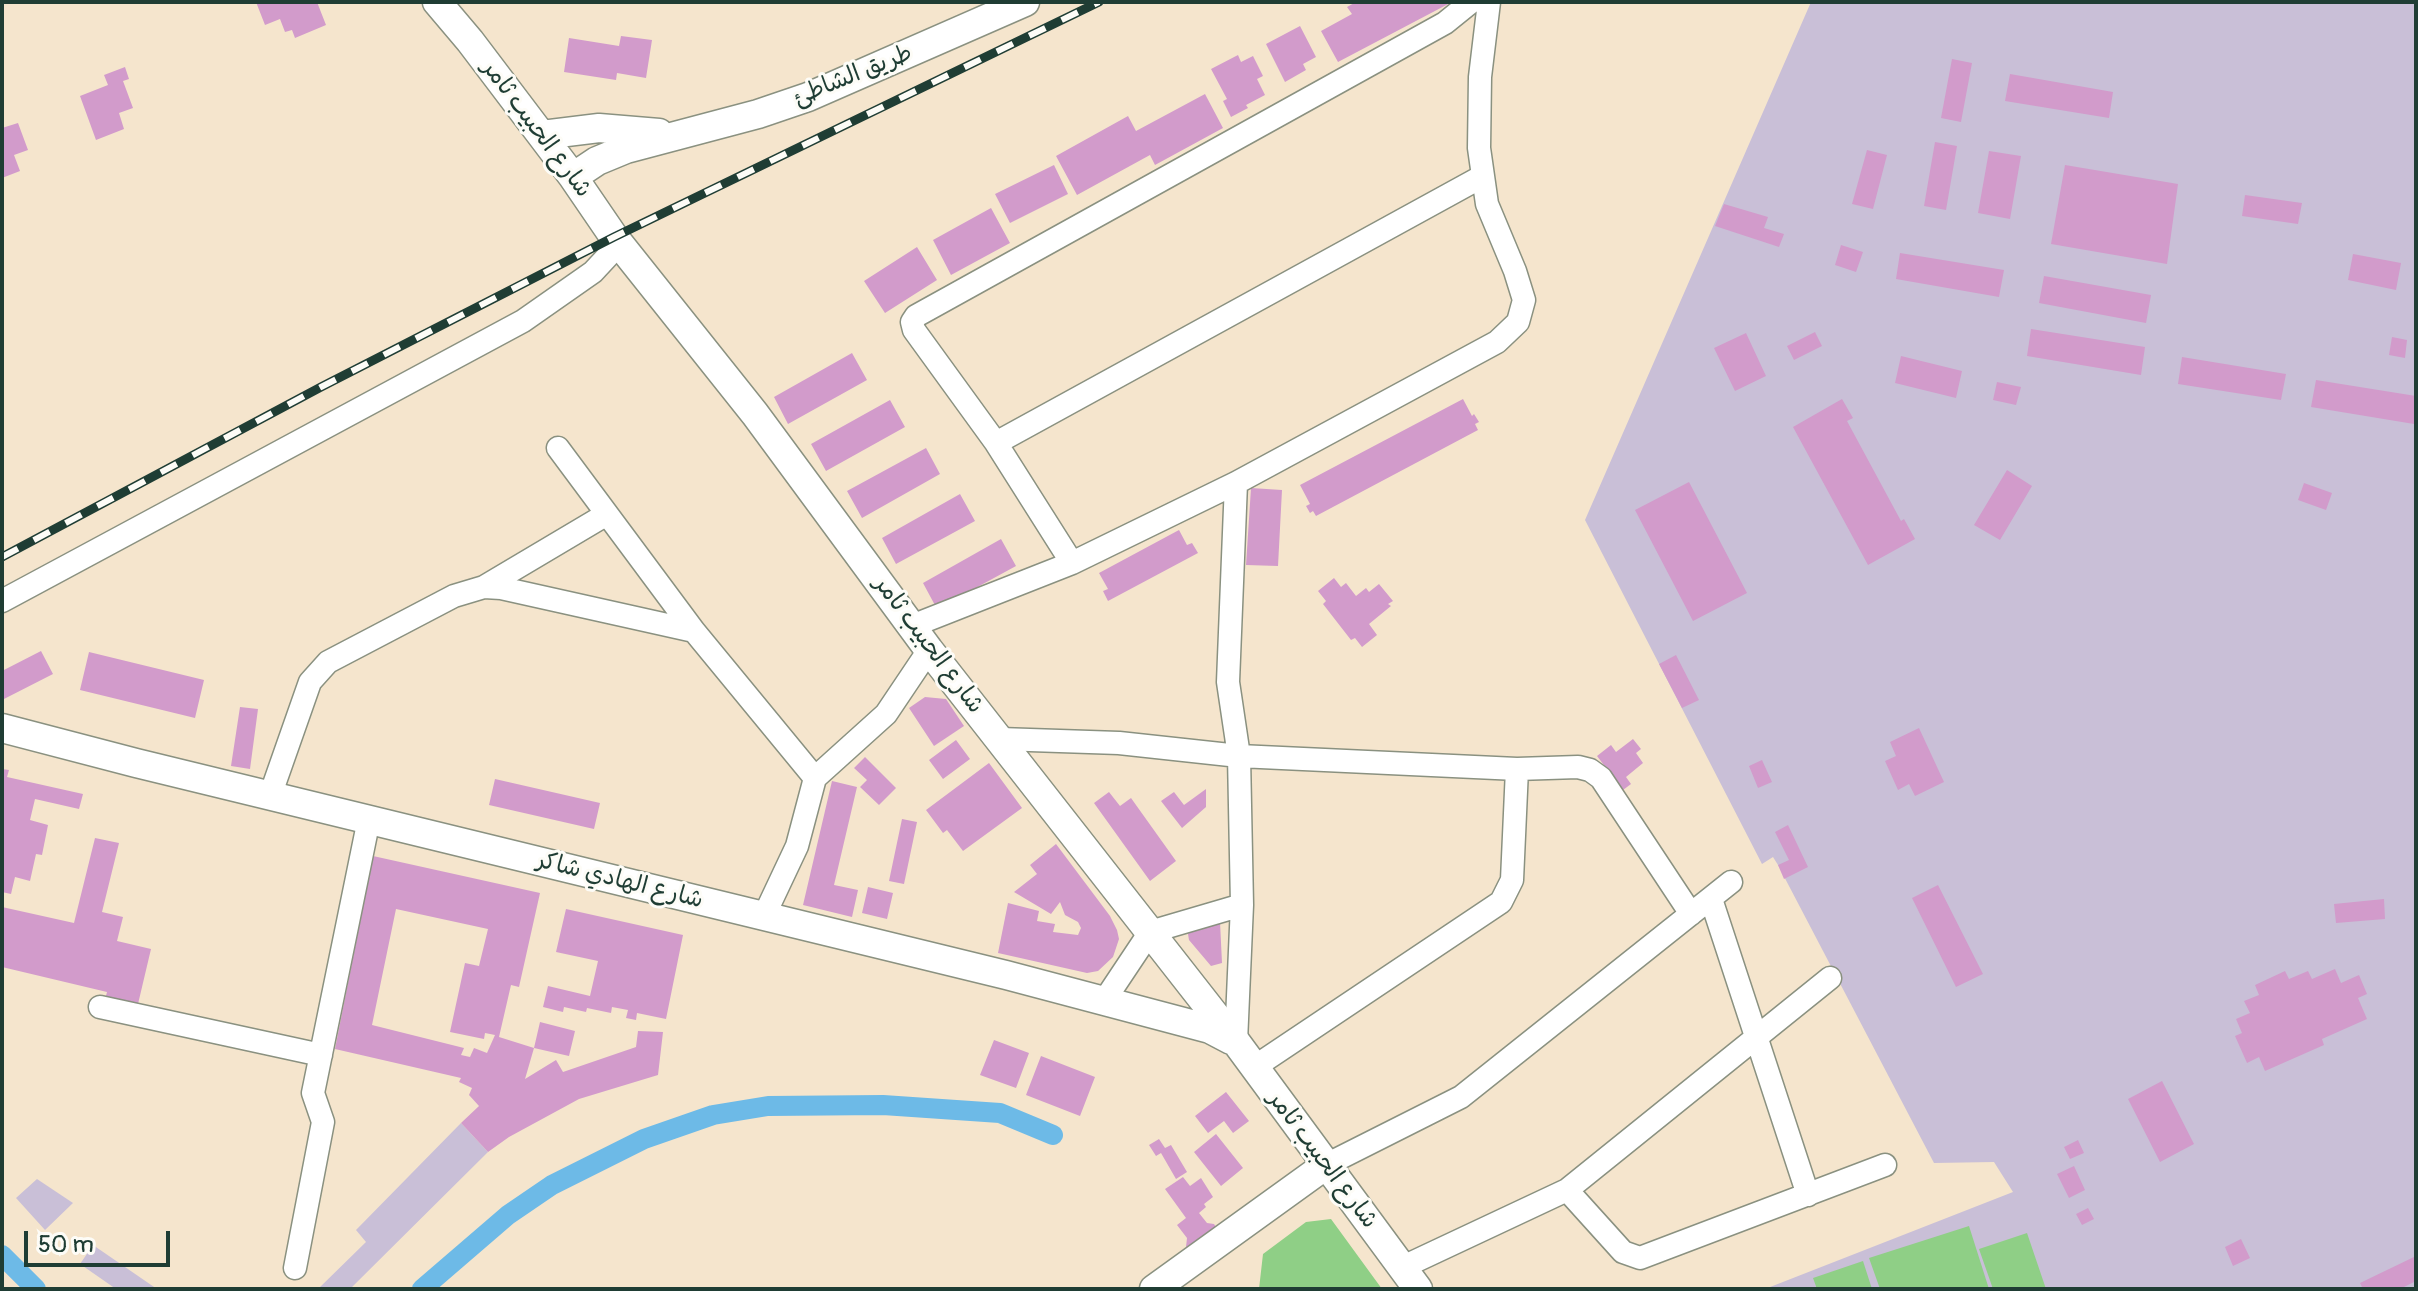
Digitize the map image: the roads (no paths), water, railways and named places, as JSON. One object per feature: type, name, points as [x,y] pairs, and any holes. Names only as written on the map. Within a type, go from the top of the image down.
[{"type":"street","name":"شارع الحبيب ثامر","points":[[437,2],[755,414],[929,650],[1236,1042],[1410,1278]]},
{"type":"street","name":"طريق الشاطئ","points":[[573,177],[597,161],[676,134],[758,114],[808,97],[1025,2]]},
{"type":"street","points":[[1072,563],[996,443],[914,330],[912,322],[916,316],[1431,31],[1471,2]]},
{"type":"street","points":[[912,626],[1072,563],[1236,483],[1497,342],[1518,322],[1524,300],[1487,204],[1479,148],[1480,77],[1489,2]]},
{"type":"street","name":"طريق الشاطئ","points":[[542,135],[599,128],[676,134]]},
{"type":"street","points":[[996,443],[1483,176]]},
{"type":"street","points":[[2,601],[523,321],[593,272],[620,243]]},
{"type":"street","points":[[558,448],[694,631],[815,778]]},
{"type":"street","points":[[1236,483],[1228,682],[1239,756],[1242,905],[1236,1042]]},
{"type":"street","points":[[270,796],[310,682],[328,662],[454,596],[484,587],[607,514]]},
{"type":"street","points":[[484,587],[501,588],[694,631]]},
{"type":"street","points":[[764,916],[797,846],[815,778],[886,714],[929,650]]},
{"type":"street","name":"شارع الهادي شاكر","points":[[2,728],[1104,1001],[1210,1029],[1236,1042]]},
{"type":"street","points":[[1000,739],[1119,743],[1239,756],[1517,769],[1578,767],[1590,770],[1601,778],[1691,914]]},
{"type":"street","points":[[1253,1068],[1501,902],[1512,880],[1517,769]]},
{"type":"street","points":[[295,1268],[323,1122],[313,1093],[369,819]]},
{"type":"street","points":[[1154,1289],[1326,1165],[1461,1097],[1731,882]]},
{"type":"street","points":[[1711,899],[1808,1195]]},
{"type":"street","points":[[1104,1001],[1150,932],[1242,905]]},
{"type":"street","points":[[1410,1278],[1567,1190],[1830,978]]},
{"type":"street","points":[[100,1007],[321,1055]]},
{"type":"street","points":[[1567,1190],[1623,1252],[1640,1258],[1885,1165]]},
{"type":"waterway","points":[[422,1289],[508,1215],[552,1185],[644,1139],[713,1115],[768,1106],[883,1105],[1000,1113],[1053,1135]]},
{"type":"waterway","points":[[2,1255],[36,1289]]},
{"type":"railway","points":[[2,557],[321,387],[614,237],[1099,2]]}]
